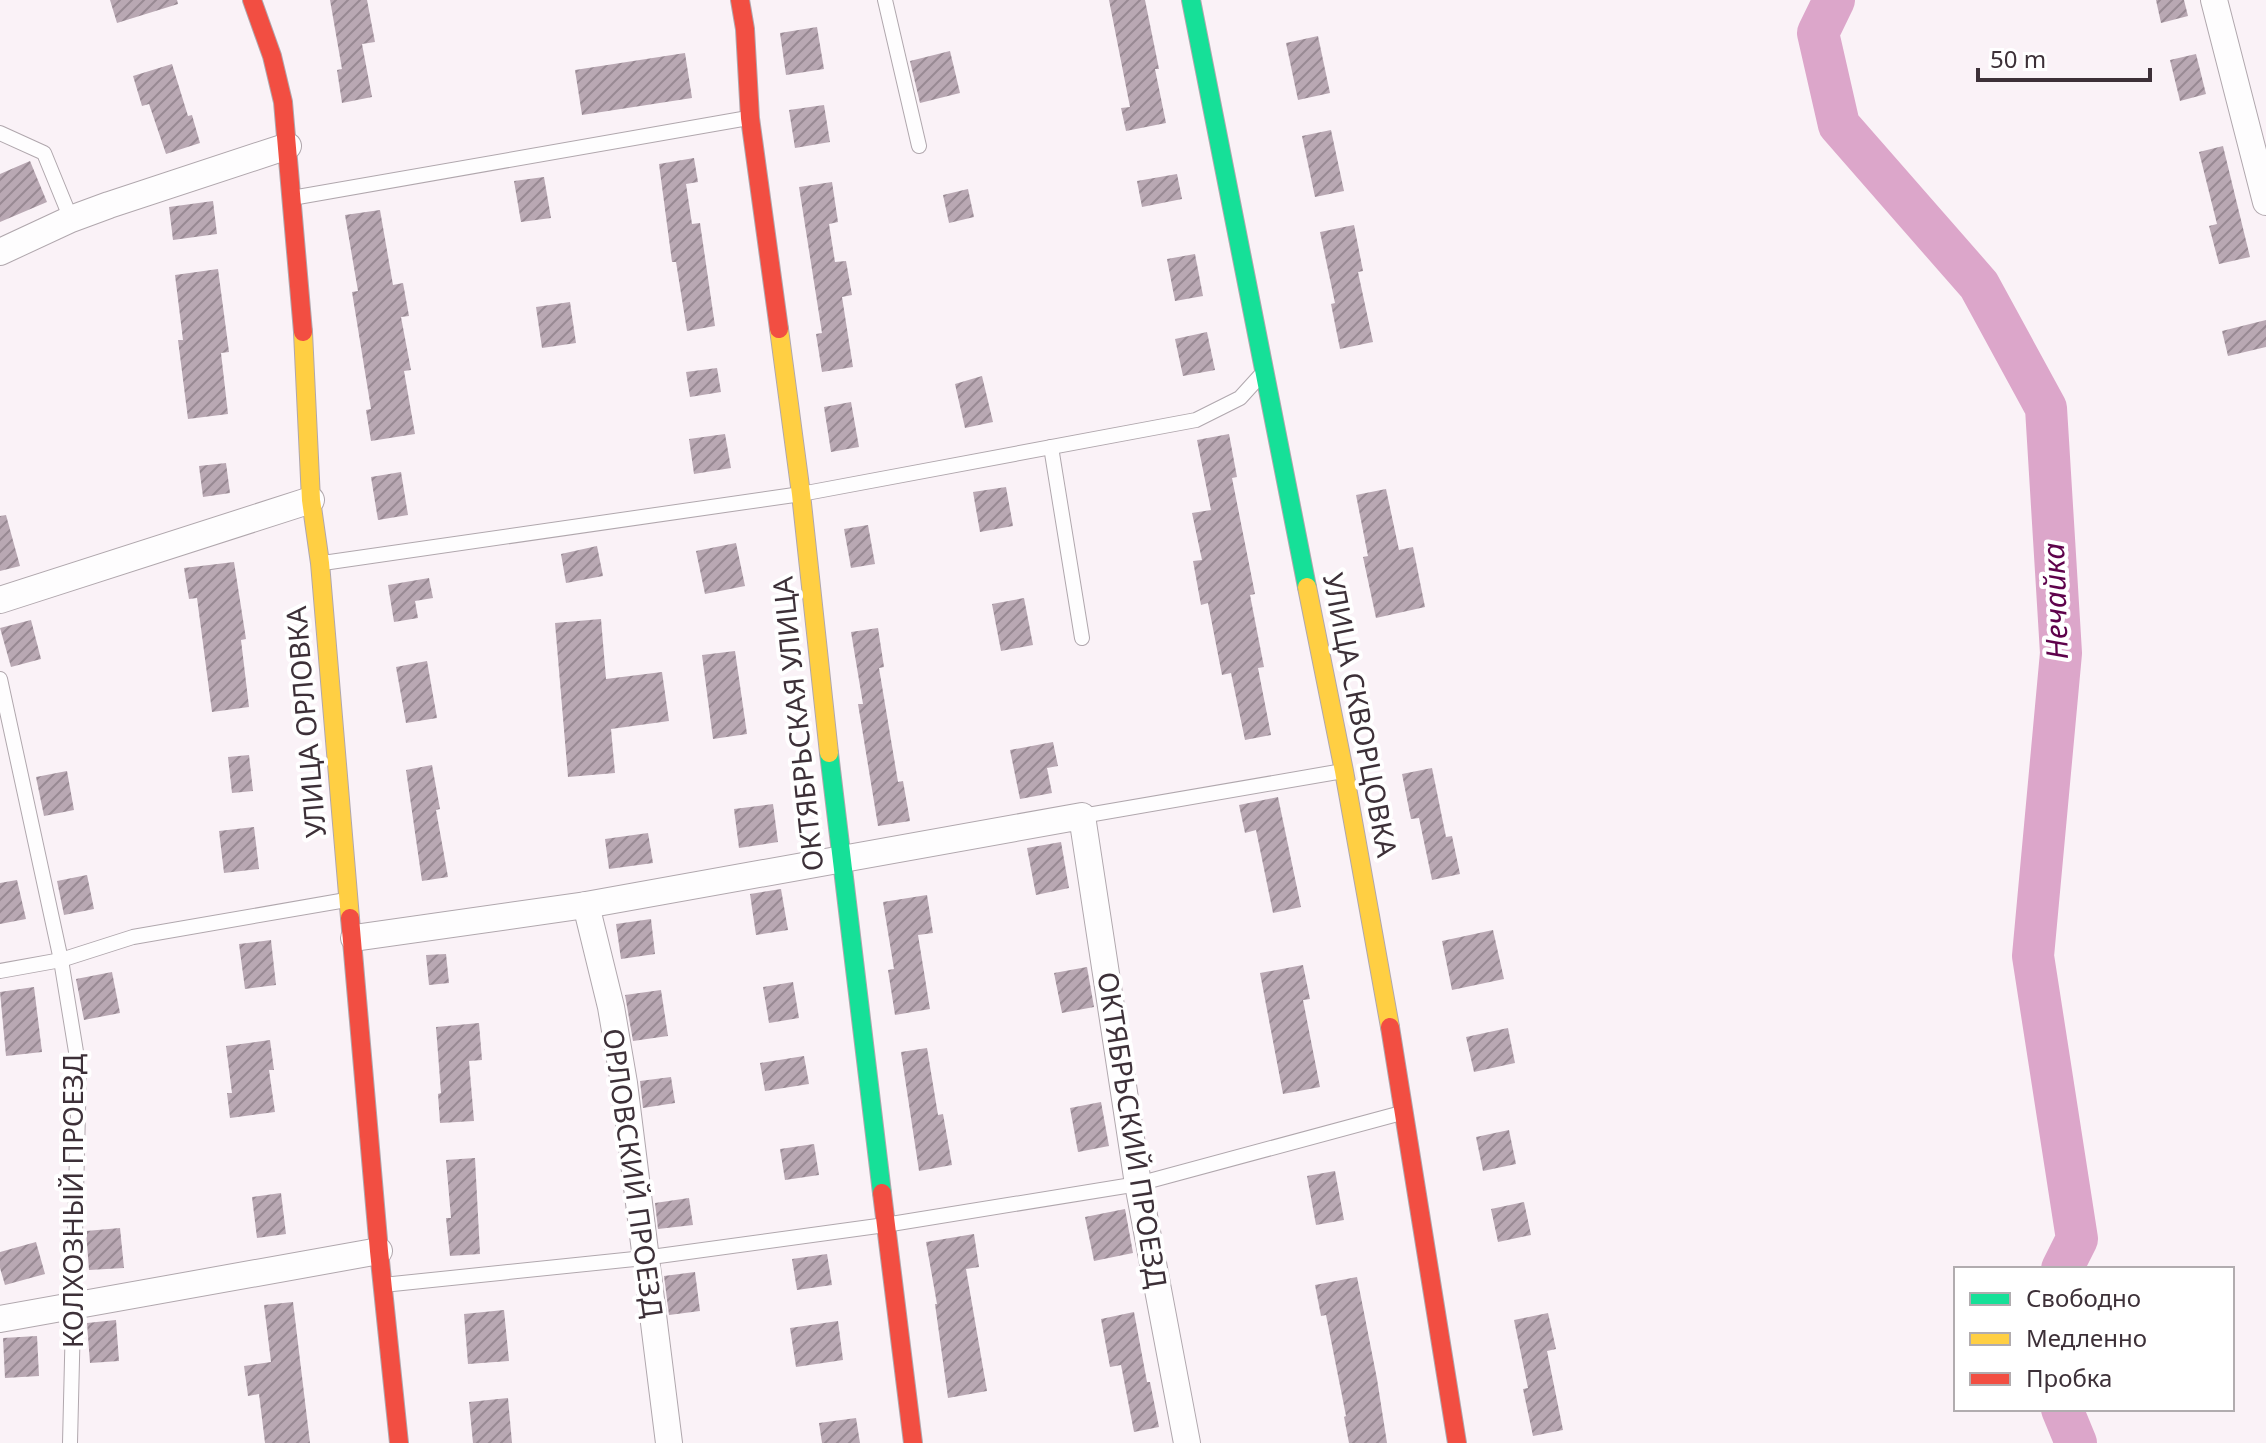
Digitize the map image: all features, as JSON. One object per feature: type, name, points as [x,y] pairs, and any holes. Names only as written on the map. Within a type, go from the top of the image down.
[{"type":"street","name":"УЛИЦА ОРЛОВКА","points":[[252,0],[272,56],[283,102],[288,146],[302,309],[311,500],[320,563],[379,1251],[399,1443]]},
{"type":"street","name":"ОКТЯБРЬСКАЯ УЛИЦА","points":[[740,0],[745,29],[750,118],[801,494],[840,860],[913,1443]]},
{"type":"street","name":"УЛИЦА СКВОРЦОВКА","points":[[1191,0],[1344,771],[1405,1112],[1457,1443]]},
{"type":"street","points":[[2214,0],[2266,202]]},
{"type":"street","points":[[0,252],[71,219],[288,146]]},
{"type":"street","points":[[0,600],[311,500]]},
{"type":"street","points":[[354,938],[586,905],[1082,816]]},
{"type":"street","name":"ОКТЯБРЬСКИЙ ПРОЕЗД","points":[[1082,816],[1138,1184],[1187,1443]]},
{"type":"street","name":"ОРЛОВСКИЙ ПРОЕЗД","points":[[586,905],[611,1007],[624,1083],[669,1443]]},
{"type":"street","points":[[0,1319],[379,1251]]},
{"type":"lane","points":[[885,0],[919,146]]},
{"type":"lane","points":[[292,198],[750,118]]},
{"type":"lane","points":[[0,133],[44,153],[71,219]]},
{"type":"lane","points":[[320,563],[801,494],[1196,420],[1240,398],[1263,373]]},
{"type":"lane","points":[[1051,447],[1082,638]]},
{"type":"lane","name":"КОЛХОЗНЫЙ ПРОЕЗД","points":[[0,679],[61,960],[79,1070],[70,1443]]},
{"type":"lane","points":[[1082,816],[1344,771]]},
{"type":"lane","points":[[0,971],[61,960],[133,937],[350,899]]},
{"type":"lane","points":[[383,1285],[644,1258],[885,1225],[1138,1184],[1405,1112]]},
{"type":"building","points":[[110,0],[177,0],[178,4],[117,23]]},
{"type":"building","points":[[330,0],[367,0],[375,42],[362,44],[372,97],[342,103],[337,70],[342,69]]},
{"type":"building","points":[[1109,0],[1145,0],[1166,123],[1126,131],[1121,108],[1130,107]]},
{"type":"building","points":[[2156,0],[2184,0],[2188,16],[2161,23]]},
{"type":"building","points":[[817,27],[824,69],[786,75],[780,33]]},
{"type":"building","points":[[1318,36],[1330,93],[1298,100],[1286,43]]},
{"type":"building","points":[[950,51],[960,93],[920,103],[910,61]]},
{"type":"building","points":[[685,53],[692,98],[582,115],[575,70]]},
{"type":"building","points":[[2196,54],[2206,94],[2180,101],[2170,60]]},
{"type":"building","points":[[172,64],[200,143],[166,154],[149,104],[142,106],[133,76]]},
{"type":"building","points":[[824,105],[830,142],[795,148],[789,110]]},
{"type":"building","points":[[1331,130],[1344,191],[1315,197],[1302,136]]},
{"type":"building","points":[[2223,146],[2250,257],[2219,264],[2209,226],[2217,224],[2199,152]]},
{"type":"building","points":[[694,158],[698,182],[686,184],[692,224],[700,223],[715,326],[687,331],[676,262],[672,262],[659,164]]},
{"type":"building","points":[[30,161],[47,202],[0,222],[0,174]]},
{"type":"building","points":[[1177,174],[1182,199],[1142,207],[1137,181]]},
{"type":"building","points":[[544,177],[551,218],[521,222],[514,181]]},
{"type":"building","points":[[832,182],[838,222],[829,224],[835,262],[846,261],[852,295],[842,297],[853,367],[822,372],[816,334],[822,333],[799,187]]},
{"type":"building","points":[[968,189],[974,217],[949,223],[943,195]]},
{"type":"building","points":[[213,201],[217,234],[173,240],[169,207]]},
{"type":"building","points":[[380,210],[393,285],[403,283],[409,316],[401,317],[411,370],[404,371],[415,434],[371,441],[366,410],[371,409],[352,292],[358,291],[345,215]]},
{"type":"building","points":[[1354,225],[1363,271],[1358,272],[1373,342],[1340,349],[1331,304],[1335,303],[1320,232]]},
{"type":"building","points":[[1195,254],[1203,296],[1175,301],[1167,259]]},
{"type":"building","points":[[218,269],[229,352],[221,353],[228,414],[188,419],[178,340],[183,340],[175,275]]},
{"type":"building","points":[[570,302],[576,343],[542,348],[536,307]]},
{"type":"building","points":[[2266,320],[2266,347],[2228,356],[2222,331]]},
{"type":"building","points":[[1207,332],[1215,370],[1183,376],[1175,339]]},
{"type":"building","points":[[717,368],[721,392],[690,397],[686,372]]},
{"type":"building","points":[[982,376],[993,422],[965,428],[955,384]]},
{"type":"building","points":[[851,402],[859,447],[831,452],[824,407]]},
{"type":"building","points":[[725,434],[731,468],[694,474],[689,439]]},
{"type":"building","points":[[1229,434],[1237,477],[1232,478],[1255,594],[1250,595],[1264,667],[1258,668],[1271,735],[1245,740],[1231,673],[1222,675],[1208,603],[1201,605],[1193,561],[1202,560],[1192,513],[1211,510],[1197,440]]},
{"type":"building","points":[[226,463],[230,493],[203,497],[199,466]]},
{"type":"building","points":[[401,472],[408,515],[378,520],[371,477]]},
{"type":"building","points":[[1006,487],[1013,526],[980,532],[973,492]]},
{"type":"building","points":[[1386,489],[1399,550],[1413,547],[1425,607],[1376,618],[1363,557],[1368,556],[1356,495]]},
{"type":"building","points":[[6,515],[20,566],[0,571],[0,516]]},
{"type":"building","points":[[868,525],[875,564],[851,568],[844,529]]},
{"type":"building","points":[[736,543],[745,586],[705,594],[696,551]]},
{"type":"building","points":[[597,546],[603,576],[566,583],[561,554]]},
{"type":"building","points":[[234,562],[246,639],[241,640],[249,707],[212,712],[197,598],[189,599],[184,568]]},
{"type":"building","points":[[429,578],[433,598],[415,601],[418,618],[394,622],[388,585]]},
{"type":"building","points":[[1024,598],[1033,645],[1001,651],[992,604]]},
{"type":"building","points":[[601,619],[606,679],[662,672],[669,721],[611,729],[615,773],[568,777],[555,623]]},
{"type":"building","points":[[31,620],[41,659],[11,667],[0,628]]},
{"type":"building","points":[[878,628],[884,667],[879,668],[898,782],[903,781],[910,821],[878,826],[858,704],[863,704],[851,632]]},
{"type":"building","points":[[735,651],[747,734],[713,739],[702,655]]},
{"type":"building","points":[[427,661],[437,718],[406,723],[396,667]]},
{"type":"building","points":[[1053,742],[1058,766],[1047,768],[1052,793],[1020,799],[1010,750]]},
{"type":"building","points":[[249,755],[253,791],[232,793],[228,757]]},
{"type":"building","points":[[432,765],[440,809],[436,810],[448,877],[422,881],[406,770]]},
{"type":"building","points":[[1432,768],[1446,837],[1452,836],[1460,874],[1432,880],[1419,818],[1411,819],[1402,774]]},
{"type":"building","points":[[67,771],[74,810],[44,816],[36,777]]},
{"type":"building","points":[[1278,797],[1301,907],[1273,913],[1256,830],[1245,833],[1239,805]]},
{"type":"building","points":[[773,804],[778,842],[739,848],[734,809]]},
{"type":"building","points":[[254,827],[259,869],[224,873],[219,831]]},
{"type":"building","points":[[648,833],[653,863],[609,869],[605,839]]},
{"type":"building","points":[[1061,842],[1069,888],[1036,895],[1027,848]]},
{"type":"building","points":[[87,875],[94,909],[64,915],[57,881]]},
{"type":"building","points":[[17,880],[26,919],[0,924],[0,883]]},
{"type":"building","points":[[781,889],[788,930],[756,935],[750,894]]},
{"type":"building","points":[[927,895],[933,933],[918,935],[930,1009],[895,1015],[888,970],[894,969],[883,902]]},
{"type":"building","points":[[651,919],[655,954],[621,959],[616,924]]},
{"type":"building","points":[[1493,930],[1504,979],[1452,990],[1442,941]]},
{"type":"building","points":[[271,940],[276,985],[245,989],[239,944]]},
{"type":"building","points":[[446,954],[449,983],[429,985],[426,955]]},
{"type":"building","points":[[1303,965],[1310,999],[1303,1000],[1320,1087],[1283,1094],[1260,973]]},
{"type":"building","points":[[1087,967],[1094,1007],[1062,1013],[1054,973]]},
{"type":"building","points":[[112,972],[120,1013],[84,1020],[76,979]]},
{"type":"building","points":[[793,982],[799,1018],[769,1023],[763,987]]},
{"type":"building","points":[[34,987],[42,1052],[6,1056],[0,992]]},
{"type":"building","points":[[661,990],[668,1036],[633,1041],[625,995]]},
{"type":"building","points":[[479,1023],[482,1060],[469,1061],[474,1121],[440,1123],[436,1027]]},
{"type":"building","points":[[1508,1028],[1515,1063],[1474,1072],[1466,1037]]},
{"type":"building","points":[[270,1040],[274,1070],[269,1070],[275,1112],[230,1118],[227,1093],[232,1093],[226,1046]]},
{"type":"building","points":[[927,1048],[938,1115],[943,1114],[952,1165],[919,1171],[901,1052]]},
{"type":"building","points":[[804,1056],[809,1084],[765,1091],[760,1063]]},
{"type":"building","points":[[671,1077],[675,1103],[643,1108],[640,1081]]},
{"type":"building","points":[[1101,1102],[1109,1146],[1078,1152],[1070,1108]]},
{"type":"building","points":[[1509,1130],[1516,1164],[1483,1171],[1476,1137]]},
{"type":"building","points":[[814,1144],[819,1175],[785,1180],[780,1149]]},
{"type":"building","points":[[475,1158],[480,1254],[450,1256],[446,1218],[451,1218],[446,1160]]},
{"type":"building","points":[[1335,1171],[1344,1220],[1316,1225],[1307,1176]]},
{"type":"building","points":[[281,1193],[286,1234],[257,1238],[252,1197]]},
{"type":"building","points":[[689,1198],[693,1225],[658,1229],[655,1203]]},
{"type":"building","points":[[1524,1202],[1531,1235],[1498,1242],[1491,1209]]},
{"type":"building","points":[[1125,1209],[1133,1253],[1094,1261],[1085,1217]]},
{"type":"building","points":[[120,1228],[124,1268],[89,1270],[86,1231]]},
{"type":"building","points":[[974,1234],[979,1267],[966,1269],[987,1391],[948,1398],[926,1242]]},
{"type":"building","points":[[36,1242],[45,1274],[5,1285],[0,1252]]},
{"type":"building","points":[[827,1254],[832,1285],[797,1290],[792,1259]]},
{"type":"building","points":[[695,1272],[700,1311],[669,1315],[664,1276]]},
{"type":"building","points":[[1357,1277],[1387,1443],[1349,1443],[1326,1315],[1321,1316],[1315,1285]]},
{"type":"building","points":[[293,1302],[310,1443],[265,1443],[259,1394],[248,1396],[244,1366],[271,1362],[264,1305]]},
{"type":"building","points":[[504,1310],[509,1361],[468,1364],[464,1314]]},
{"type":"building","points":[[1134,1312],[1159,1427],[1134,1432],[1121,1365],[1110,1367],[1101,1319]]},
{"type":"building","points":[[1548,1313],[1556,1349],[1547,1351],[1563,1430],[1533,1436],[1523,1389],[1528,1388],[1514,1320]]},
{"type":"building","points":[[116,1320],[119,1361],[90,1363],[87,1323]]},
{"type":"building","points":[[838,1321],[843,1360],[796,1367],[790,1328]]},
{"type":"building","points":[[37,1336],[39,1376],[5,1378],[3,1338]]},
{"type":"building","points":[[508,1398],[512,1443],[473,1443],[469,1402]]},
{"type":"building","points":[[856,1418],[860,1443],[822,1443],[819,1423]]},
{"type":"waterway","name":"Нечайка","points":[[1834,0],[1818,33],[1839,125],[1979,285],[2046,408],[2061,653],[2033,956],[2077,1239],[2063,1267]]},
{"type":"waterway","name":"Нечайка","points":[[2063,1411],[2076,1443]]},
{"type":"traffic: fast","points":[[1191,0],[1307,587]]},
{"type":"traffic: fast","points":[[829,753],[882,1193]]},
{"type":"traffic: slow","points":[[779,329],[801,494],[829,753]]},
{"type":"traffic: slow","points":[[303,332],[311,500],[320,563],[350,918]]},
{"type":"traffic: slow","points":[[1307,587],[1390,1027]]},
{"type":"traffic: jam","points":[[252,0],[272,56],[283,102],[303,332]]},
{"type":"traffic: jam","points":[[740,0],[745,29],[750,118],[779,329]]},
{"type":"traffic: jam","points":[[350,918],[399,1443]]},
{"type":"traffic: jam","points":[[1390,1027],[1457,1443]]},
{"type":"traffic: jam","points":[[882,1193],[913,1443]]}]
